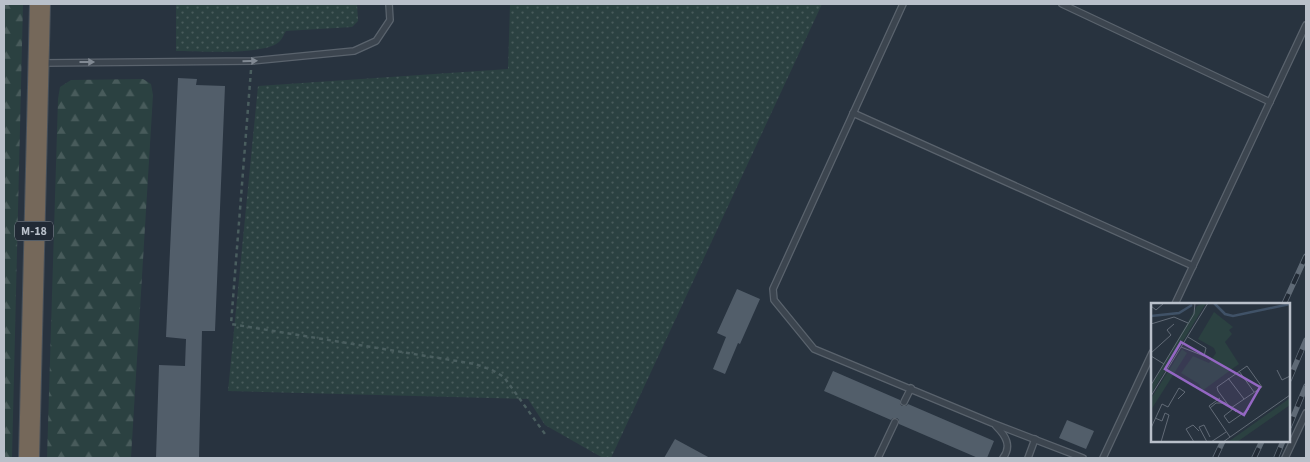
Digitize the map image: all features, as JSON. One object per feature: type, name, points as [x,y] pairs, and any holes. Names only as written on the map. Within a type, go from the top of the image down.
[{"type":"highway","name":"М-18","points":[[29,458],[40,4]]},
{"type":"lane","points":[[38,63],[252,61],[354,51],[376,41],[390,20],[389,4]]},
{"type":"lane","points":[[904,4],[773,290],[774,300],[814,349],[1083,458]]},
{"type":"lane","points":[[1062,4],[1270,102]]},
{"type":"lane","points":[[1176,303],[1306,25]]},
{"type":"lane","points":[[853,113],[1194,266]]},
{"type":"lane","points":[[1103,458],[1151,355]]},
{"type":"lane","points":[[904,402],[910,388]]},
{"type":"lane","points":[[1285,458],[1306,413]]},
{"type":"lane","points":[[878,458],[895,422]]},
{"type":"lane","points":[[992,422],[1004,434],[1008,445],[1005,457],[1003,458]]},
{"type":"lane","points":[[1028,458],[1035,439]]},
{"type":"path","points":[[252,61],[230,324],[475,364],[504,377],[545,434]]},
{"type":"green space","points":[[4,4],[23,4],[12,458],[4,458]]},
{"type":"green space","points":[[176,4],[357,4],[358,21],[352,27],[286,31],[280,41],[272,46],[261,49],[231,52],[176,51]]},
{"type":"green space","points":[[510,4],[822,4],[611,458],[603,458],[545,425],[528,399],[228,391],[258,86],[508,69]]},
{"type":"green space","points":[[143,79],[151,84],[153,95],[131,458],[47,458],[58,99],[60,87],[71,80]]},
{"type":"building","points":[[178,78],[197,79],[196,85],[225,86],[215,331],[202,331],[199,458],[156,458],[159,365],[185,366],[186,339],[166,337]]},
{"type":"building","points":[[737,289],[760,299],[725,374],[713,369],[726,337],[717,333]]},
{"type":"building","points":[[833,371],[900,400],[902,406],[908,404],[994,441],[987,458],[978,458],[899,424],[897,418],[891,420],[824,391]]},
{"type":"building","points":[[1067,420],[1094,431],[1086,449],[1059,438]]},
{"type":"building","points":[[675,439],[710,458],[664,458]]},
{"type":"railway","points":[[1284,303],[1306,256]]},
{"type":"railway","points":[[1290,378],[1306,340]]},
{"type":"railway","points":[[1290,425],[1306,386]]},
{"type":"railway","points":[[1215,458],[1223,442]]},
{"type":"railway","points":[[1254,458],[1262,442]]},
{"type":"railway","points":[[1276,458],[1283,442]]}]
